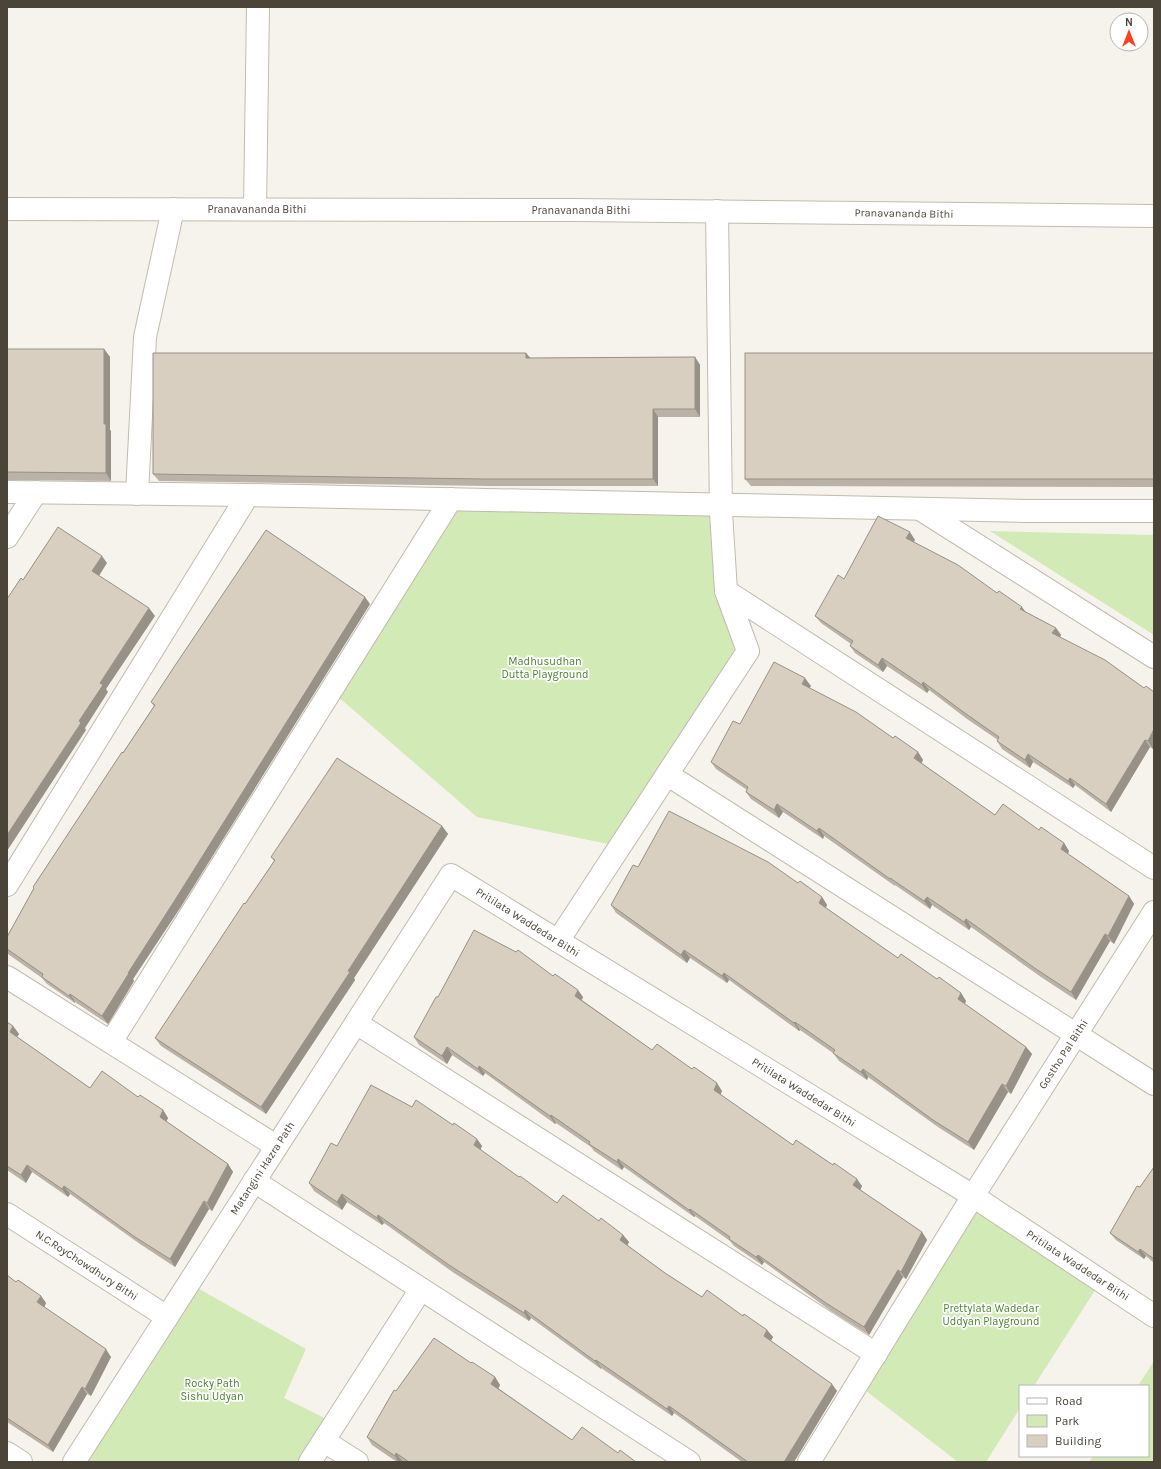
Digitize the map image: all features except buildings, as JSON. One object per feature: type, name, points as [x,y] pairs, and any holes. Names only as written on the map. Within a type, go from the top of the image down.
[{"type":"street","points":[[255,209],[258,7]]},
{"type":"street","name":"Pranavananda Bithi","points":[[7,209],[717,211],[1154,216]]},
{"type":"street","points":[[137,494],[145,337],[173,209]]},
{"type":"street","points":[[558,941],[748,652],[726,591],[720,505],[717,211]]},
{"type":"street","points":[[7,492],[248,495],[1025,511],[1154,511]]},
{"type":"street","points":[[7,537],[36,492]]},
{"type":"street","points":[[7,885],[248,495]]},
{"type":"street","points":[[111,1042],[451,499]]},
{"type":"street","points":[[920,508],[1154,657]]},
{"type":"street","points":[[726,591],[1154,868]]},
{"type":"street","points":[[668,775],[1154,1084]]},
{"type":"street","name":"Pritilata Waddedar Bithi","points":[[451,875],[973,1196],[1154,1316]]},
{"type":"street","name":"Matangini Hazra Path","points":[[74,1462],[451,875]]},
{"type":"street","name":"Gostho Pal Bithi","points":[[809,1462],[973,1196],[1154,912]]},
{"type":"street","points":[[7,977],[276,1146]]},
{"type":"street","points":[[356,1023],[876,1354]]},
{"type":"street","points":[[254,1181],[689,1462]]},
{"type":"street","name":"N.C.RoyChowdhury Bithi","points":[[7,1214],[167,1317]]},
{"type":"street","points":[[310,1462],[421,1289]]},
{"type":"street","points":[[324,1442],[357,1462]]},
{"type":"street","points":[[7,1453],[21,1462]]},
{"type":"green space","name":"Madhusudhan Dutta Playground","points":[[453,508],[721,512],[742,660],[613,845],[477,817],[336,695]]},
{"type":"green space","points":[[990,531],[1154,535],[1154,635]]},
{"type":"green space","name":"Prettylata Wadedar Uddyan Playground","points":[[972,1204],[1099,1284],[1035,1385],[1019,1385],[1019,1410],[986,1462],[958,1462],[857,1384]]},
{"type":"green space","name":"Rocky Path Sishu Udyan","points":[[194,1286],[306,1349],[284,1398],[335,1423],[310,1462],[74,1462]]},
{"type":"green space","points":[[1154,1361],[1154,1462],[1089,1462],[1092,1457],[1149,1457],[1149,1385],[1139,1385]]}]
